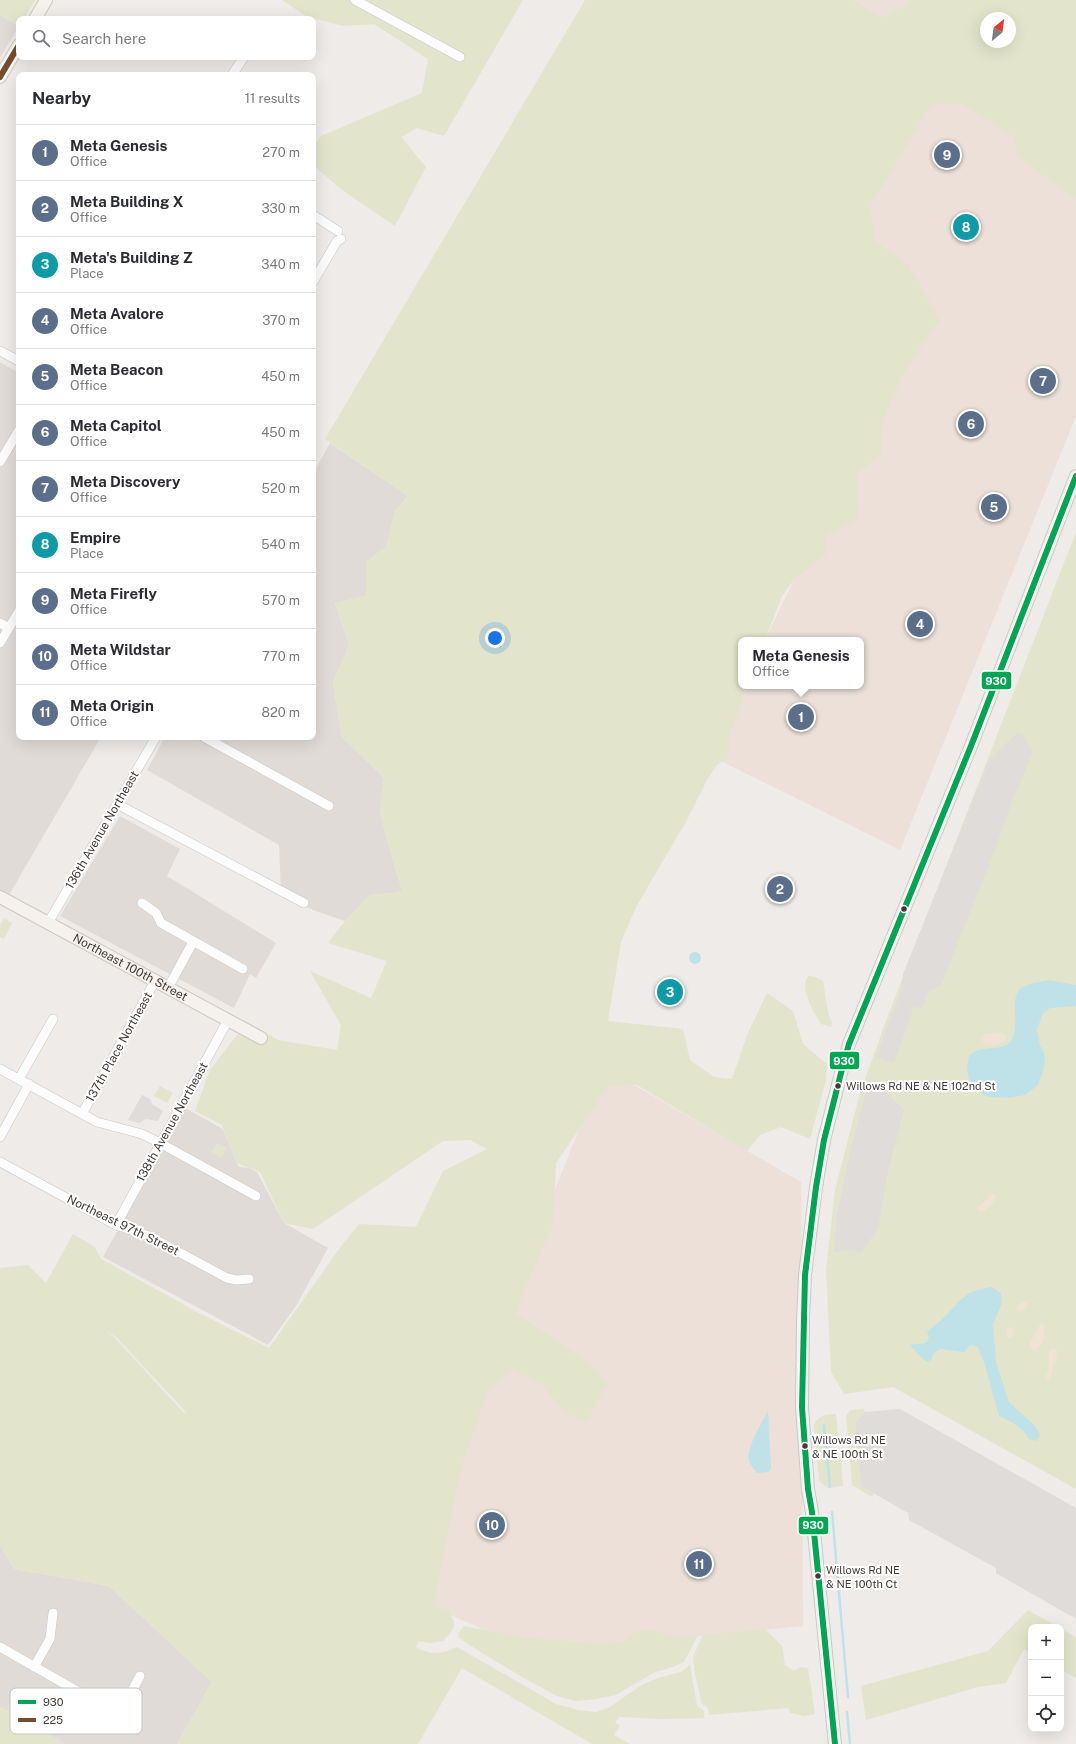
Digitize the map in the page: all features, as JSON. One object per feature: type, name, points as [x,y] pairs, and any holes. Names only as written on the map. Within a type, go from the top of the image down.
[{"type":"main road","points":[[37,16],[46,0]]},
{"type":"main road","points":[[0,77],[16,50]]},
{"type":"main road","points":[[836,1744],[812,1512],[808,1489],[802,1407],[802,1320],[805,1275],[815,1194],[823,1146],[849,1044],[968,753],[1076,476]]},
{"type":"main road","name":"Northeast 100th Street","points":[[0,897],[261,1038]]},
{"type":"street","points":[[355,0],[460,57]]},
{"type":"street","points":[[234,72],[242,60]]},
{"type":"street","points":[[316,217],[340,235],[316,276]]},
{"type":"street","points":[[0,351],[16,359]]},
{"type":"street","points":[[0,462],[16,435]]},
{"type":"street","points":[[0,643],[16,616]]},
{"type":"street","points":[[0,623],[9,628]]},
{"type":"street","name":"136th Avenue Northeast","points":[[48,923],[154,740]]},
{"type":"street","points":[[209,740],[330,806]]},
{"type":"street","points":[[117,804],[304,903]]},
{"type":"street","points":[[142,903],[156,912],[161,923],[242,969]]},
{"type":"street","points":[[168,988],[193,942]]},
{"type":"street","name":"137th Place Northeast","points":[[82,1114],[155,980]]},
{"type":"street","points":[[19,1079],[53,1019]]},
{"type":"street","name":"138th Avenue Northeast","points":[[116,1225],[228,1020]]},
{"type":"street","points":[[0,1069],[98,1122],[142,1134],[256,1196]]},
{"type":"street","points":[[0,1137],[29,1084]]},
{"type":"street","name":"Northeast 97th Street","points":[[0,1162],[116,1225],[149,1236],[228,1278],[236,1280],[249,1280]]},
{"type":"street","points":[[34,1667],[50,1639],[53,1613]]},
{"type":"street","points":[[0,1647],[71,1688]]},
{"type":"street","points":[[134,1688],[140,1676]]},
{"type":"shaded area","points":[[586,0],[977,0],[932,75],[1076,171],[1076,416],[900,850],[709,755],[741,689],[864,689],[864,637],[766,637],[918,323]]},
{"type":"shaded area","points":[[0,15],[16,24],[16,31],[0,58]]},
{"type":"shaded area","points":[[0,362],[16,371],[16,740],[99,740],[9,895],[0,890]]},
{"type":"shaded area","points":[[330,443],[408,496],[395,511],[386,547],[366,562],[366,596],[335,603],[349,645],[333,683],[342,737],[384,778],[380,813],[403,892],[370,895],[345,921],[313,910],[281,893],[279,845],[147,770],[163,740],[316,740],[316,469]]},
{"type":"shaded area","points":[[1018,732],[1024,735],[1033,752],[1012,801],[996,847],[941,985],[928,992],[922,1009],[914,1006],[894,1063],[876,1057],[901,991],[903,974],[989,760]]},
{"type":"shaded area","points":[[120,816],[180,849],[167,876],[276,943],[256,978],[250,974],[234,1008],[60,916]]},
{"type":"shaded area","points":[[869,1079],[875,1081],[904,1110],[888,1171],[878,1229],[861,1252],[850,1250],[834,1252],[837,1216],[843,1185]]},
{"type":"shaded area","points":[[608,1082],[636,1086],[801,1182],[803,1626],[534,1652],[412,1598],[454,1442],[588,1107]]},
{"type":"shaded area","points":[[142,1095],[150,1099],[152,1104],[163,1111],[158,1121],[146,1119],[139,1123],[128,1120]]},
{"type":"shaded area","points":[[185,1108],[223,1129],[237,1164],[239,1167],[249,1168],[257,1172],[284,1223],[328,1248],[296,1306],[268,1345],[103,1257]]},
{"type":"shaded area","points":[[900,1409],[1076,1508],[1076,1619],[996,1573],[996,1568],[909,1520],[908,1513],[861,1486],[855,1422],[865,1412]]},
{"type":"shaded area","points":[[0,1545],[14,1569],[109,1586],[212,1682],[177,1744],[66,1744],[48,1734],[142,1734],[142,1688],[10,1688],[10,1713],[0,1707]]},
{"type":"green space","points":[[0,0],[35,0],[26,16],[16,16],[16,24],[0,15]]},
{"type":"green space","points":[[282,0],[523,0],[444,136],[417,128],[401,137],[426,167],[395,226],[342,190],[316,168],[316,143],[321,136],[422,93],[428,59],[374,24],[343,26],[316,19],[316,16],[306,16]]},
{"type":"green space","points":[[585,0],[853,0],[882,18],[910,3],[909,0],[1076,0],[1076,199],[1018,157],[1013,136],[962,104],[931,105],[870,207],[876,242],[909,265],[940,321],[935,325],[901,378],[882,422],[881,454],[857,474],[858,520],[826,536],[826,555],[795,578],[782,596],[766,637],[738,637],[738,689],[747,689],[729,736],[729,757],[717,765],[707,780],[687,820],[636,907],[621,942],[608,1021],[683,1029],[690,1060],[714,1077],[732,1079],[747,1035],[767,993],[793,1011],[803,1044],[827,1064],[826,1080],[810,1139],[781,1127],[760,1135],[747,1151],[637,1085],[609,1086],[556,1163],[553,1224],[515,1313],[589,1363],[607,1384],[587,1422],[567,1414],[540,1383],[511,1370],[488,1390],[460,1472],[434,1606],[449,1611],[452,1616],[454,1627],[443,1641],[430,1643],[419,1641],[416,1647],[427,1652],[436,1653],[457,1647],[556,1704],[578,1710],[596,1712],[610,1707],[640,1686],[658,1678],[681,1672],[690,1665],[697,1706],[704,1711],[704,1718],[662,1719],[619,1717],[615,1722],[620,1726],[614,1735],[630,1744],[592,1744],[462,1668],[418,1744],[177,1744],[212,1682],[109,1586],[14,1569],[0,1545],[0,1268],[28,1265],[46,1283],[73,1234],[95,1247],[101,1259],[199,1313],[269,1348],[339,1249],[359,1224],[416,1227],[443,1171],[487,1149],[470,1140],[443,1141],[313,1229],[284,1223],[260,1172],[236,1163],[222,1125],[195,1111],[210,1070],[247,1022],[278,1040],[337,1050],[341,1025],[310,971],[371,998],[387,961],[328,943],[345,921],[370,895],[403,892],[380,813],[384,778],[342,737],[333,683],[349,645],[335,603],[366,596],[366,562],[386,547],[395,511],[408,496],[325,439]],"holes":[[[106,1331],[116,1337],[187,1413],[183,1412],[115,1338]]]},
{"type":"green space","points":[[1076,532],[1076,1489],[893,1387],[844,1394],[831,1372],[826,1271],[835,1190],[860,1093],[886,1021]]},
{"type":"green space","points":[[4,918],[12,923],[4,939],[0,937],[0,925]]},
{"type":"green space","points":[[808,976],[816,977],[823,981],[827,1008],[832,1023],[831,1027],[821,1024],[808,1001],[805,988]]},
{"type":"green space","points":[[160,1086],[173,1093],[167,1103],[154,1096]]},
{"type":"green space","points":[[217,1143],[227,1148],[221,1158],[211,1152]]},
{"type":"green space","points":[[864,1409],[865,1412],[855,1422],[861,1486],[874,1493],[872,1497],[852,1485],[846,1416],[850,1410]]},
{"type":"green space","points":[[836,1414],[839,1443],[831,1444],[832,1458],[841,1457],[843,1486],[827,1488],[819,1481],[814,1425],[818,1419],[823,1416]]},
{"type":"green space","points":[[1028,1610],[1053,1624],[1028,1624],[1028,1651],[1024,1649],[1006,1683],[978,1687],[866,1720],[861,1686],[988,1651]]},
{"type":"green space","points":[[464,1626],[520,1637],[599,1644],[624,1642],[636,1631],[651,1630],[675,1637],[698,1635],[684,1662],[655,1672],[616,1695],[575,1701],[557,1696],[524,1678],[458,1637],[459,1632]]},
{"type":"green space","points":[[765,1629],[782,1646],[785,1665],[794,1671],[801,1667],[808,1668],[815,1714],[804,1716],[790,1713],[789,1708],[709,1715],[708,1708],[702,1704],[693,1657],[703,1635]]},
{"type":"green space","points":[[1064,1631],[1076,1637],[1076,1678],[1064,1672]]},
{"type":"green space","points":[[0,1707],[10,1713],[10,1734],[48,1734],[66,1744],[0,1744]]},
{"type":"sand","points":[[1002,1033],[1006,1037],[1005,1041],[992,1045],[985,1044],[983,1042],[982,1039],[985,1034]]},
{"type":"sand","points":[[993,1194],[996,1196],[993,1203],[989,1207],[982,1212],[977,1210],[977,1206],[981,1205]]},
{"type":"sand","points":[[1026,1301],[1028,1305],[1023,1310],[1019,1311],[1016,1308],[1018,1305]]},
{"type":"sand","points":[[1041,1323],[1045,1326],[1043,1332],[1045,1337],[1035,1352],[1030,1347],[1030,1343]]},
{"type":"sand","points":[[1009,1327],[1014,1331],[1012,1337],[1009,1338],[1006,1334]]},
{"type":"sand","points":[[1053,1348],[1057,1351],[1057,1355],[1053,1365],[1051,1379],[1046,1380],[1045,1378],[1049,1369],[1049,1353]]},
{"type":"water","points":[[693,952],[697,952],[701,958],[697,964],[693,964],[689,960],[689,956]]},
{"type":"water","points":[[1049,980],[1076,985],[1076,1006],[1050,1008],[1043,1013],[1037,1029],[1040,1046],[1044,1052],[1045,1060],[1043,1072],[1038,1085],[1025,1095],[1008,1098],[989,1097],[976,1091],[969,1079],[967,1069],[969,1056],[979,1050],[1001,1047],[1010,1042],[1013,1038],[1015,1027],[1015,1001],[1020,988],[1033,983]]},
{"type":"water","points":[[991,1287],[1001,1293],[1002,1303],[993,1324],[996,1362],[1009,1402],[1035,1426],[1040,1435],[1036,1441],[1029,1439],[1016,1425],[999,1416],[984,1362],[978,1347],[970,1345],[964,1352],[940,1349],[934,1353],[931,1360],[927,1362],[910,1345],[926,1343],[929,1338],[927,1332],[968,1294]]},
{"type":"water","points":[[768,1411],[771,1469],[768,1472],[757,1473],[750,1464],[750,1449],[755,1435]]},
{"type":"waterway","points":[[824,1425],[830,1487]]},
{"type":"waterway","points":[[832,1512],[848,1697]]},
{"type":"waterway","points":[[847,1712],[850,1744]]},
{"type":"transit line","name":"225","points":[[0,77],[16,50]]},
{"type":"transit line","name":"930","points":[[835,1744],[812,1512],[808,1489],[802,1407],[805,1275],[816,1187],[824,1140],[849,1044],[971,746],[1076,476]]},
{"type":"place","name":"Meta Firefly","points":[[947,155]]},
{"type":"place","name":"Empire","points":[[966,227]]},
{"type":"place","name":"Meta Discovery","points":[[1043,381]]},
{"type":"place","name":"Meta Capitol","points":[[971,424]]},
{"type":"place","name":"Meta Beacon","points":[[994,507]]},
{"type":"place","name":"Meta Avalore","points":[[920,624]]},
{"type":"place","name":"Meta Genesis","points":[[801,717]]},
{"type":"place","name":"Meta Building X","points":[[780,889]]},
{"type":"place","name":"Meta's Building Z","points":[[670,992]]},
{"type":"place","name":"Willows Rd NE & NE 102nd St","points":[[838,1086]]},
{"type":"place","name":"Willows Rd NE & NE 100th St","points":[[805,1446]]},
{"type":"place","name":"Meta Wildstar","points":[[492,1525]]},
{"type":"place","name":"Meta Origin","points":[[699,1564]]},
{"type":"place","name":"Willows Rd NE & NE 100th Ct","points":[[818,1576]]}]
